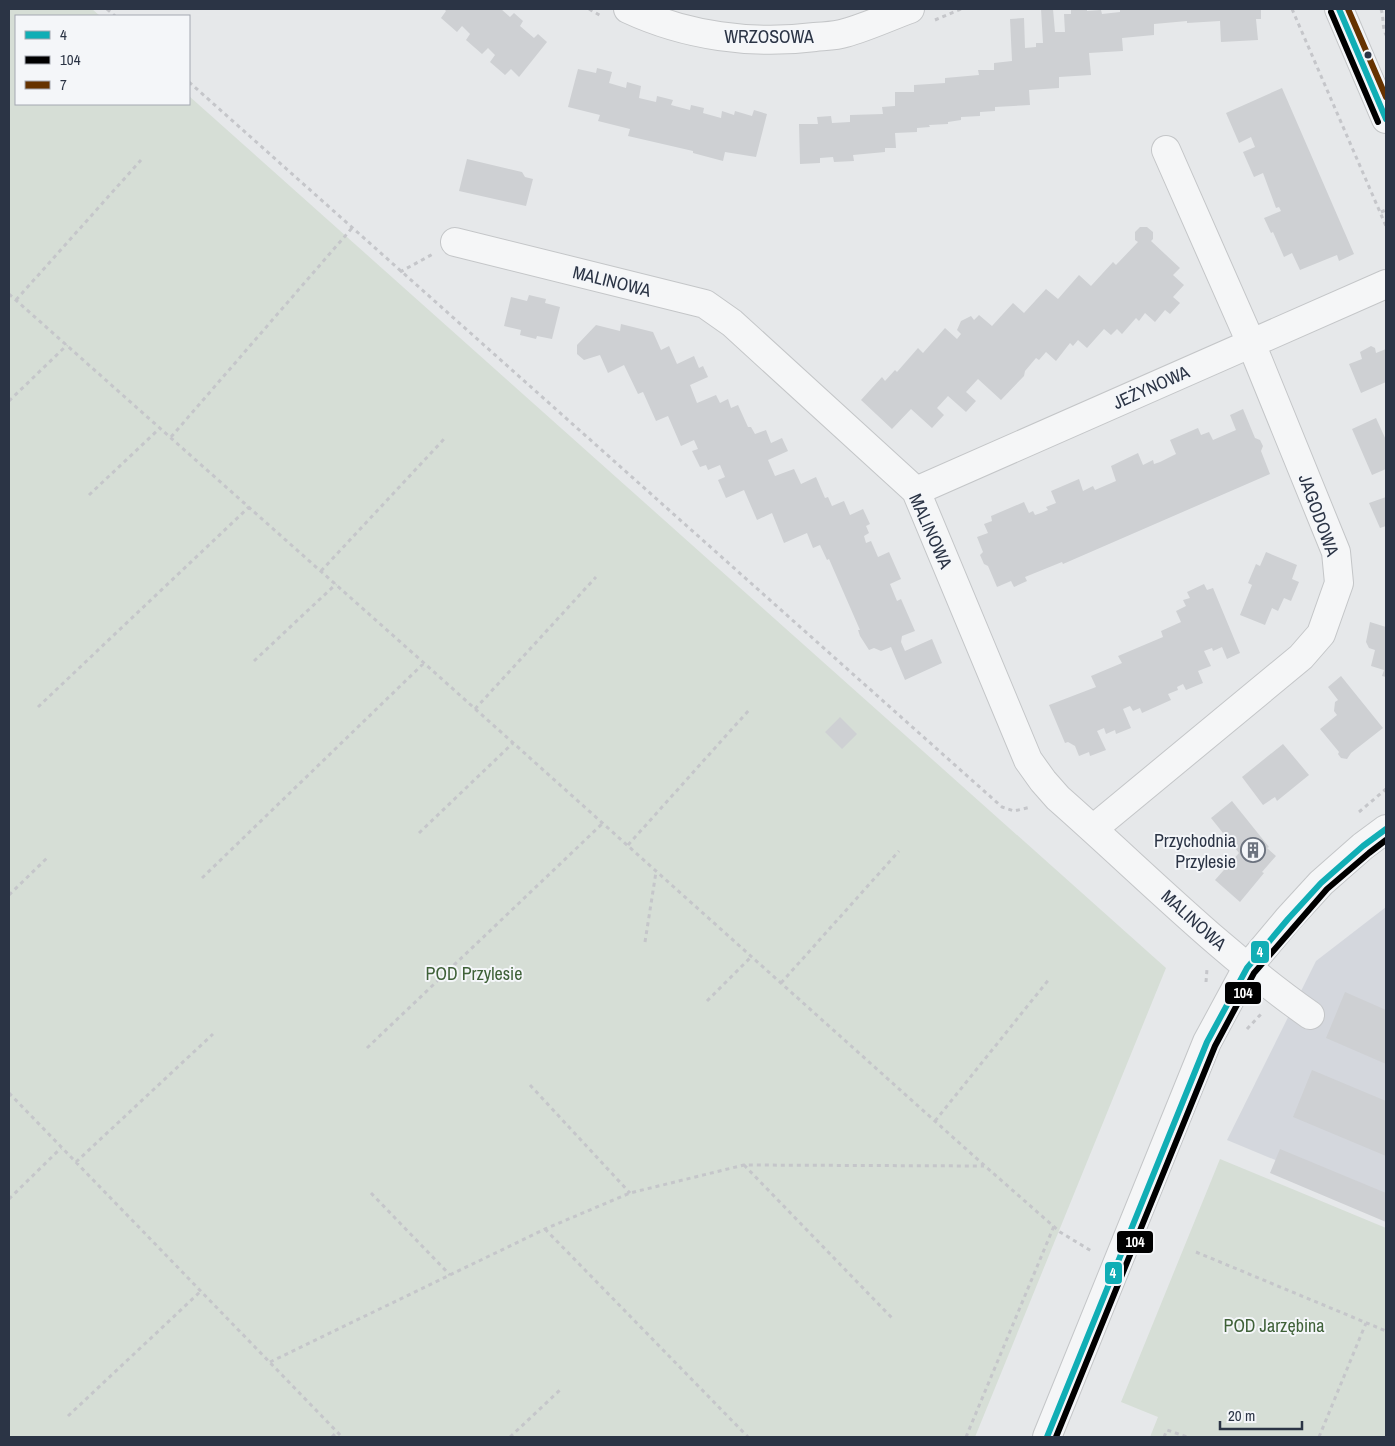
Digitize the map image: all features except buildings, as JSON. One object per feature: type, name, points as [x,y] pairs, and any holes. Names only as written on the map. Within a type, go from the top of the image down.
[{"type":"street","name":"WRZOSOWA","points":[[628,9],[669,24],[737,40],[775,40],[844,33],[910,9]]},
{"type":"street","points":[[1339,9],[1386,119]]},
{"type":"street","name":"JAGODOWA","points":[[1093,829],[1301,657],[1321,634],[1339,583],[1336,552],[1251,343],[1166,150]]},
{"type":"street","name":"MALINOWA","points":[[455,242],[704,304],[732,323],[916,490],[1028,760],[1043,781],[1058,798],[1247,968],[1278,993],[1310,1015]]},
{"type":"street","name":"JEŻYNOWA","points":[[916,490],[1386,284]]},
{"type":"street","points":[[1047,1437],[1207,1042],[1247,968],[1321,883],[1363,846],[1386,829]]},
{"type":"path","points":[[1292,9],[1386,226]]},
{"type":"path","points":[[1381,9],[1385,21],[1384,30],[1386,35]]},
{"type":"path","points":[[190,83],[1002,807],[1014,811],[1058,798]]},
{"type":"path","points":[[16,300],[142,160]]},
{"type":"path","points":[[1381,212],[1386,210]]},
{"type":"path","points":[[171,437],[352,228]]},
{"type":"path","points":[[400,272],[455,242]]},
{"type":"path","points":[[9,294],[249,506],[985,1166],[1054,1226],[1097,1254],[1118,1264]]},
{"type":"path","points":[[9,401],[67,345]]},
{"type":"path","points":[[89,495],[160,428]]},
{"type":"path","points":[[321,571],[445,438]]},
{"type":"path","points":[[38,707],[249,506]]},
{"type":"path","points":[[475,709],[596,577]]},
{"type":"path","points":[[254,661],[336,584]]},
{"type":"path","points":[[202,878],[424,663]]},
{"type":"path","points":[[628,846],[749,710]]},
{"type":"path","points":[[419,833],[513,743]]},
{"type":"path","points":[[367,1048],[603,823]]},
{"type":"path","points":[[781,983],[899,851]]},
{"type":"path","points":[[9,895],[47,858]]},
{"type":"path","points":[[645,942],[656,871]]},
{"type":"path","points":[[706,1001],[751,957]]},
{"type":"path","points":[[935,1121],[1050,978]]},
{"type":"path","points":[[1243,1033],[1278,993]]},
{"type":"path","points":[[76,1162],[214,1034]]},
{"type":"path","points":[[530,1085],[630,1193]]},
{"type":"path","points":[[9,1093],[342,1437]]},
{"type":"path","points":[[9,1199],[62,1148]]},
{"type":"path","points":[[270,1362],[545,1229],[630,1193],[744,1165],[985,1166]]},
{"type":"path","points":[[744,1165],[892,1318]]},
{"type":"path","points":[[371,1193],[450,1276]]},
{"type":"path","points":[[966,1437],[1054,1226]]},
{"type":"path","points":[[545,1229],[748,1437]]},
{"type":"path","points":[[1196,1252],[1386,1331]]},
{"type":"path","points":[[68,1416],[201,1291]]},
{"type":"path","points":[[1319,1437],[1366,1323]]},
{"type":"path","points":[[510,1437],[560,1390]]},
{"type":"path","points":[[1164,1437],[1167,1430],[1186,1437]]},
{"type":"path","points":[[332,1437],[337,1432]]},
{"type":"shaded area","points":[[1386,907],[1386,1206],[1227,1140],[1316,961]]},
{"type":"green space","name":"POD Przylesie","points":[[9,9],[92,9],[99,15],[15,15],[15,105],[190,105],[190,97],[1166,968],[975,1437],[9,1437]]},
{"type":"green space","name":"POD Jarzębina","points":[[1220,1159],[1386,1228],[1386,1437],[1150,1437],[1158,1417],[1121,1402]]},
{"type":"transit line","name":"4","points":[[1339,9],[1386,119]]},
{"type":"transit line","name":"7","points":[[1348,9],[1386,97]]},
{"type":"transit line","name":"104","points":[[1331,12],[1378,122]]},
{"type":"transit line","name":"4","points":[[1047,1437],[1207,1042],[1247,968],[1321,883],[1363,846],[1386,829]]},
{"type":"transit line","name":"104","points":[[1056,1437],[1215,1046],[1254,973],[1327,889],[1386,840]]},
{"type":"place","name":"Przychodnia Przylesie","points":[[1253,850]]}]
